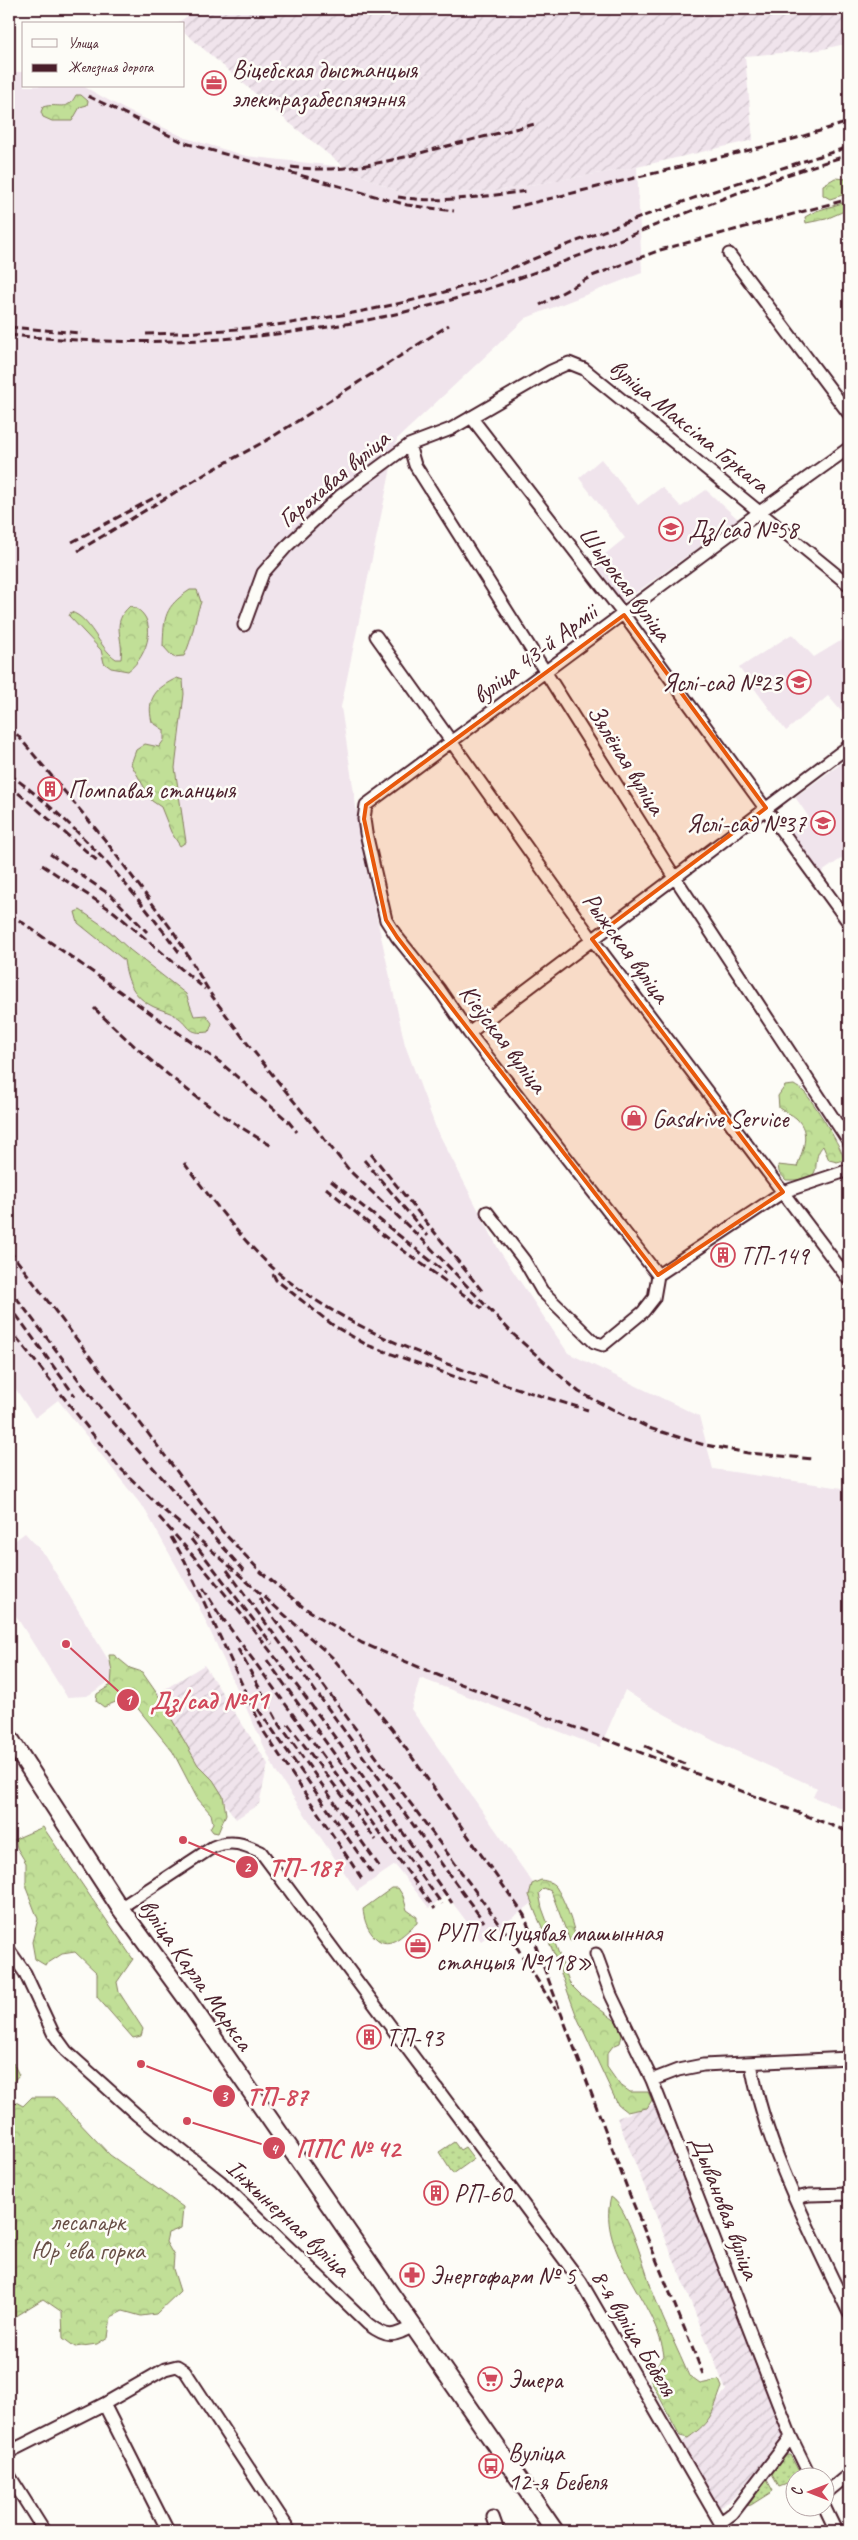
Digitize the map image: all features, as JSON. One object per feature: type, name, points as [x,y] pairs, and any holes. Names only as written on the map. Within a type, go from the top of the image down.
[{"type":"main road","name":"вуліца Карла Маркса","points":[[9,1736],[120,1908],[186,1998],[555,2531]]},
{"type":"street","points":[[729,254],[849,414]]},
{"type":"street","name":"Гарохавая вуліца","points":[[244,625],[263,573],[286,547],[340,496],[410,445],[451,429],[569,363]]},
{"type":"street","name":"вуліца Максіма Горкага","points":[[569,363],[584,369],[761,511],[849,585]]},
{"type":"street","name":"Шырокая вуліца","points":[[471,417],[624,615],[849,923]]},
{"type":"street","name":"Зялёная вуліца","points":[[410,445],[415,465],[546,673],[674,876],[849,1142]]},
{"type":"street","name":"вуліца 43-й Арміі","points":[[366,805],[453,743],[761,511],[849,448]]},
{"type":"street","name":"Рыжская вуліца","points":[[376,636],[592,938],[849,1280]]},
{"type":"street","points":[[469,1033],[674,876],[849,746]]},
{"type":"street","name":"Кіеўская вуліца","points":[[366,805],[364,819],[366,833],[386,920],[397,937],[440,989],[469,1033],[658,1275]]},
{"type":"street","points":[[487,1212],[524,1260],[542,1291],[594,1342],[603,1345],[643,1312],[654,1298],[658,1275],[783,1192],[849,1170]]},
{"type":"street","name":"8-я вуліца Бебеля","points":[[120,1908],[213,1847],[224,1842],[240,1842],[261,1852],[581,2282],[723,2527]]},
{"type":"street","name":"Інжынерная вуліца","points":[[9,1950],[25,1973],[53,2033],[66,2051],[137,2115],[220,2181],[368,2324],[383,2335],[397,2335],[413,2326]]},
{"type":"street","name":"Дывановая вуліца","points":[[596,1954],[611,1995],[652,2080],[791,2437],[806,2468]]},
{"type":"street","points":[[652,2080],[678,2070],[703,2065],[734,2062],[752,2063],[849,2058]]},
{"type":"street","points":[[752,2063],[757,2097],[796,2198],[849,2312]]},
{"type":"street","points":[[796,2198],[809,2195],[849,2194]]},
{"type":"street","points":[[9,2452],[104,2404],[165,2369],[177,2366],[185,2371],[290,2531]]},
{"type":"street","points":[[104,2404],[168,2531]]},
{"type":"street","points":[[723,2527],[791,2437]]},
{"type":"street","points":[[836,2485],[849,2474]]},
{"type":"street","points":[[9,2475],[44,2531]]},
{"type":"street","points":[[494,2517],[498,2531]]},
{"type":"street","points":[[830,2518],[836,2531]]},
{"type":"highlighted area","points":[[624,615],[766,808],[592,939],[783,1192],[658,1275],[397,937],[386,920],[364,819],[366,805]]},
{"type":"shaded area","points":[[198,9],[849,9],[849,43],[819,50],[745,56],[753,140],[637,167],[495,191],[405,195],[344,167],[287,121],[185,33],[185,22],[179,22]]},
{"type":"shaded area","points":[[9,72],[22,72],[22,88],[87,88],[124,109],[186,138],[246,156],[344,167],[405,195],[495,191],[637,167],[642,273],[526,318],[397,439],[341,707],[364,859],[405,1045],[436,1128],[499,1250],[568,1353],[699,1416],[713,1469],[849,1489],[849,1811],[813,1797],[817,1788],[714,1741],[646,1704],[625,1690],[600,1747],[420,1678],[411,1709],[542,1896],[481,1941],[446,1894],[429,1908],[395,1865],[357,1891],[276,1772],[197,1603],[145,1510],[58,1400],[35,1418],[9,1379]]},
{"type":"shaded area","name":"Дз/сад №58","points":[[601,459],[638,505],[662,487],[681,507],[706,490],[738,519],[623,602],[594,563],[625,538],[579,478]]},
{"type":"shaded area","name":"Яслі-сад №23","points":[[792,634],[814,657],[842,640],[849,649],[849,720],[828,696],[786,731],[739,668]]},
{"type":"shaded area","name":"Яслі-сад №37","points":[[842,763],[849,774],[849,856],[848,854],[819,874],[787,830],[808,816],[795,797]]},
{"type":"shaded area","points":[[25,1533],[44,1554],[118,1676],[87,1696],[67,1697],[9,1605],[9,1545]]},
{"type":"shaded area","points":[[204,1665],[268,1764],[259,1804],[236,1819],[149,1699]]},
{"type":"shaded area","points":[[654,2104],[786,2437],[734,2497],[717,2510],[681,2445],[726,2390],[617,2118]]},
{"type":"green space","points":[[76,95],[81,95],[88,101],[87,105],[80,107],[72,121],[52,121],[43,117],[41,112],[43,107],[69,104]]},
{"type":"green space","points":[[849,176],[849,193],[830,199],[823,195],[823,185],[835,178],[847,179]]},
{"type":"green space","points":[[849,201],[849,209],[826,219],[806,223],[805,217],[816,211]]},
{"type":"green space","points":[[190,590],[197,590],[201,602],[184,656],[173,657],[163,646],[165,620],[175,602]]},
{"type":"green space","points":[[130,606],[140,611],[146,618],[148,637],[146,647],[141,656],[128,671],[111,668],[104,663],[101,650],[69,616],[71,612],[78,615],[89,626],[110,654],[116,659],[121,659],[119,625],[124,613]]},
{"type":"green space","points":[[177,678],[183,680],[184,694],[175,768],[186,842],[180,846],[171,832],[161,807],[152,801],[131,764],[136,750],[145,744],[159,747],[164,740],[164,730],[152,722],[150,706],[158,690]]},
{"type":"green space","points":[[80,910],[105,927],[130,950],[186,994],[194,1016],[206,1015],[212,1023],[209,1032],[192,1031],[181,1019],[154,1007],[141,998],[132,988],[124,960],[78,923],[75,912]]},
{"type":"green space","points":[[794,1085],[804,1092],[814,1104],[833,1136],[844,1160],[837,1162],[829,1160],[823,1146],[819,1152],[815,1170],[809,1178],[786,1180],[779,1172],[778,1165],[797,1167],[805,1136],[801,1124],[794,1117],[779,1108],[778,1096],[785,1086]]},
{"type":"green space","points":[[109,1655],[114,1655],[130,1668],[142,1672],[158,1695],[198,1765],[213,1780],[223,1796],[226,1814],[218,1833],[213,1832],[210,1828],[213,1823],[211,1814],[197,1798],[173,1752],[131,1700],[127,1697],[104,1707],[96,1701],[97,1694],[111,1685],[112,1672]]},
{"type":"green space","points":[[43,1827],[133,1959],[117,1982],[119,1992],[143,2029],[141,2036],[133,2038],[97,1997],[97,1973],[75,1952],[62,1954],[45,1965],[35,1959],[32,1942],[38,1919],[26,1888],[26,1863],[17,1848],[15,1839]]},
{"type":"green space","points":[[541,1880],[547,1881],[556,1887],[565,1905],[575,1935],[575,1940],[570,1941],[551,1891],[544,1888],[539,1893],[542,1908],[570,1984],[581,1995],[621,2025],[623,2032],[620,2043],[613,2046],[607,2054],[607,2067],[619,2084],[630,2092],[648,2092],[652,2100],[647,2108],[627,2112],[618,2105],[577,2017],[552,1949],[529,1895],[532,1884]]},
{"type":"green space","points":[[392,1888],[398,1888],[403,1896],[407,1910],[417,1917],[417,1923],[395,1940],[384,1942],[378,1940],[370,1931],[363,1909]]},
{"type":"green space","name":"лесапарк Юрʼева горка","points":[[9,2063],[13,2063],[19,2075],[11,2084],[14,2101],[23,2106],[32,2097],[55,2097],[110,2155],[183,2207],[181,2228],[168,2233],[166,2242],[174,2256],[173,2269],[180,2291],[156,2314],[141,2316],[123,2311],[111,2317],[108,2337],[97,2344],[75,2347],[63,2338],[62,2312],[43,2299],[9,2320]]},
{"type":"green space","points":[[454,2142],[460,2150],[465,2147],[474,2159],[453,2174],[439,2152]]},
{"type":"green space","points":[[611,2197],[618,2203],[624,2214],[659,2308],[689,2376],[700,2384],[719,2380],[722,2387],[711,2416],[688,2438],[680,2436],[651,2381],[651,2371],[664,2356],[651,2316],[619,2258],[612,2238],[609,2218]]},
{"type":"green space","points":[[787,2455],[790,2455],[797,2468],[786,2468],[786,2484],[779,2487],[771,2473]]},
{"type":"green space","points":[[767,2480],[773,2491],[751,2505],[742,2507],[743,2503]]},
{"type":"railway","points":[[88,96],[185,143],[407,205],[454,211]]},
{"type":"railway","points":[[511,208],[787,141],[849,122]]},
{"type":"railway","points":[[291,167],[328,169],[364,165],[535,124]]},
{"type":"railway","points":[[146,334],[257,327],[331,317],[441,293],[495,275],[585,238],[683,202],[849,147]]},
{"type":"railway","points":[[9,335],[124,341],[240,338],[355,322],[412,310],[468,295],[564,262],[705,205],[801,170],[849,155]]},
{"type":"railway","points":[[398,197],[430,200],[479,197],[527,191]]},
{"type":"railway","points":[[540,305],[592,276],[660,250],[849,199]]},
{"type":"railway","points":[[78,551],[207,473],[269,439],[449,325]]},
{"type":"railway","points":[[9,327],[81,333]]},
{"type":"railway","points":[[72,542],[161,494]]},
{"type":"railway","points":[[9,725],[105,840],[175,934],[212,996],[247,1043],[350,1171],[425,1242],[513,1334],[579,1392],[649,1428],[701,1444],[748,1453],[814,1459]]},
{"type":"railway","points":[[9,774],[57,813],[101,856],[179,952]]},
{"type":"railway","points":[[9,785],[100,863]]},
{"type":"railway","points":[[50,854],[112,896],[147,932]]},
{"type":"railway","points":[[42,865],[114,912],[205,989]]},
{"type":"railway","points":[[9,913],[221,1063],[288,1121],[297,1132]]},
{"type":"railway","points":[[94,1008],[135,1047],[178,1083],[200,1100],[272,1146]]},
{"type":"railway","points":[[371,1154],[483,1292]]},
{"type":"railway","points":[[364,1160],[428,1236]]},
{"type":"railway","points":[[184,1163],[230,1222],[267,1263],[313,1298],[387,1339],[427,1356],[509,1386],[588,1410]]},
{"type":"railway","points":[[331,1181],[446,1273]]},
{"type":"railway","points":[[326,1188],[389,1240],[482,1308]]},
{"type":"railway","points":[[9,1250],[222,1531],[261,1572],[303,1607],[362,1643],[440,1676],[849,1832]]},
{"type":"railway","points":[[273,1274],[276,1280],[334,1326],[367,1345],[478,1385]]},
{"type":"railway","points":[[9,1288],[97,1404],[245,1572]]},
{"type":"railway","points":[[9,1305],[75,1396]]},
{"type":"railway","points":[[9,1328],[117,1465],[161,1508],[332,1657],[392,1729],[524,1915],[629,2193],[703,2374]]},
{"type":"railway","points":[[159,1517],[237,1609],[312,1705],[452,1903]]},
{"type":"railway","points":[[171,1537],[185,1561],[264,1732],[362,1879]]},
{"type":"railway","points":[[191,1539],[272,1644]]},
{"type":"railway","points":[[227,1570],[484,1922]]},
{"type":"railway","points":[[203,1588],[224,1622]]},
{"type":"railway","points":[[259,1598],[518,1949],[556,2010]]},
{"type":"railway","points":[[221,1616],[435,1909]]},
{"type":"railway","points":[[238,1649],[278,1722],[379,1866]]},
{"type":"railway","points":[[267,1660],[442,1904]]},
{"type":"railway","points":[[258,1709],[372,1873]]},
{"type":"railway","points":[[288,1724],[376,1840]]},
{"type":"railway","points":[[645,1746],[685,1764]]},
{"type":"place","name":"Віцебская дыстанцыя электразабеспячэння","points":[[214,83]]},
{"type":"place","name":"Дз/сад №58","points":[[671,529]]},
{"type":"place","name":"Яслі-сад №23","points":[[799,682]]},
{"type":"place","name":"Помпавая станцыя","points":[[50,789]]},
{"type":"place","name":"Яслі-сад №37","points":[[823,823]]},
{"type":"place","name":"Gasdrive Service","points":[[634,1118]]},
{"type":"place","name":"ТП-149","points":[[723,1255]]},
{"type":"place","name":"Дз/сад №11","points":[[66,1644]]},
{"type":"place","name":"ТП-187","points":[[183,1840]]},
{"type":"place","name":"РУП «Пуцявая машынная станцыя №118»","points":[[418,1946]]},
{"type":"place","name":"ТП-93","points":[[369,2037]]},
{"type":"place","name":"ТП-87","points":[[141,2064]]},
{"type":"place","name":"ППС № 42","points":[[187,2121]]},
{"type":"place","name":"РП-60","points":[[436,2193]]},
{"type":"place","name":"Энергофарм № 5","points":[[412,2275]]},
{"type":"place","name":"Эшера","points":[[490,2379]]},
{"type":"place","name":"Вуліца 12-я Бебеля","points":[[491,2466]]}]
